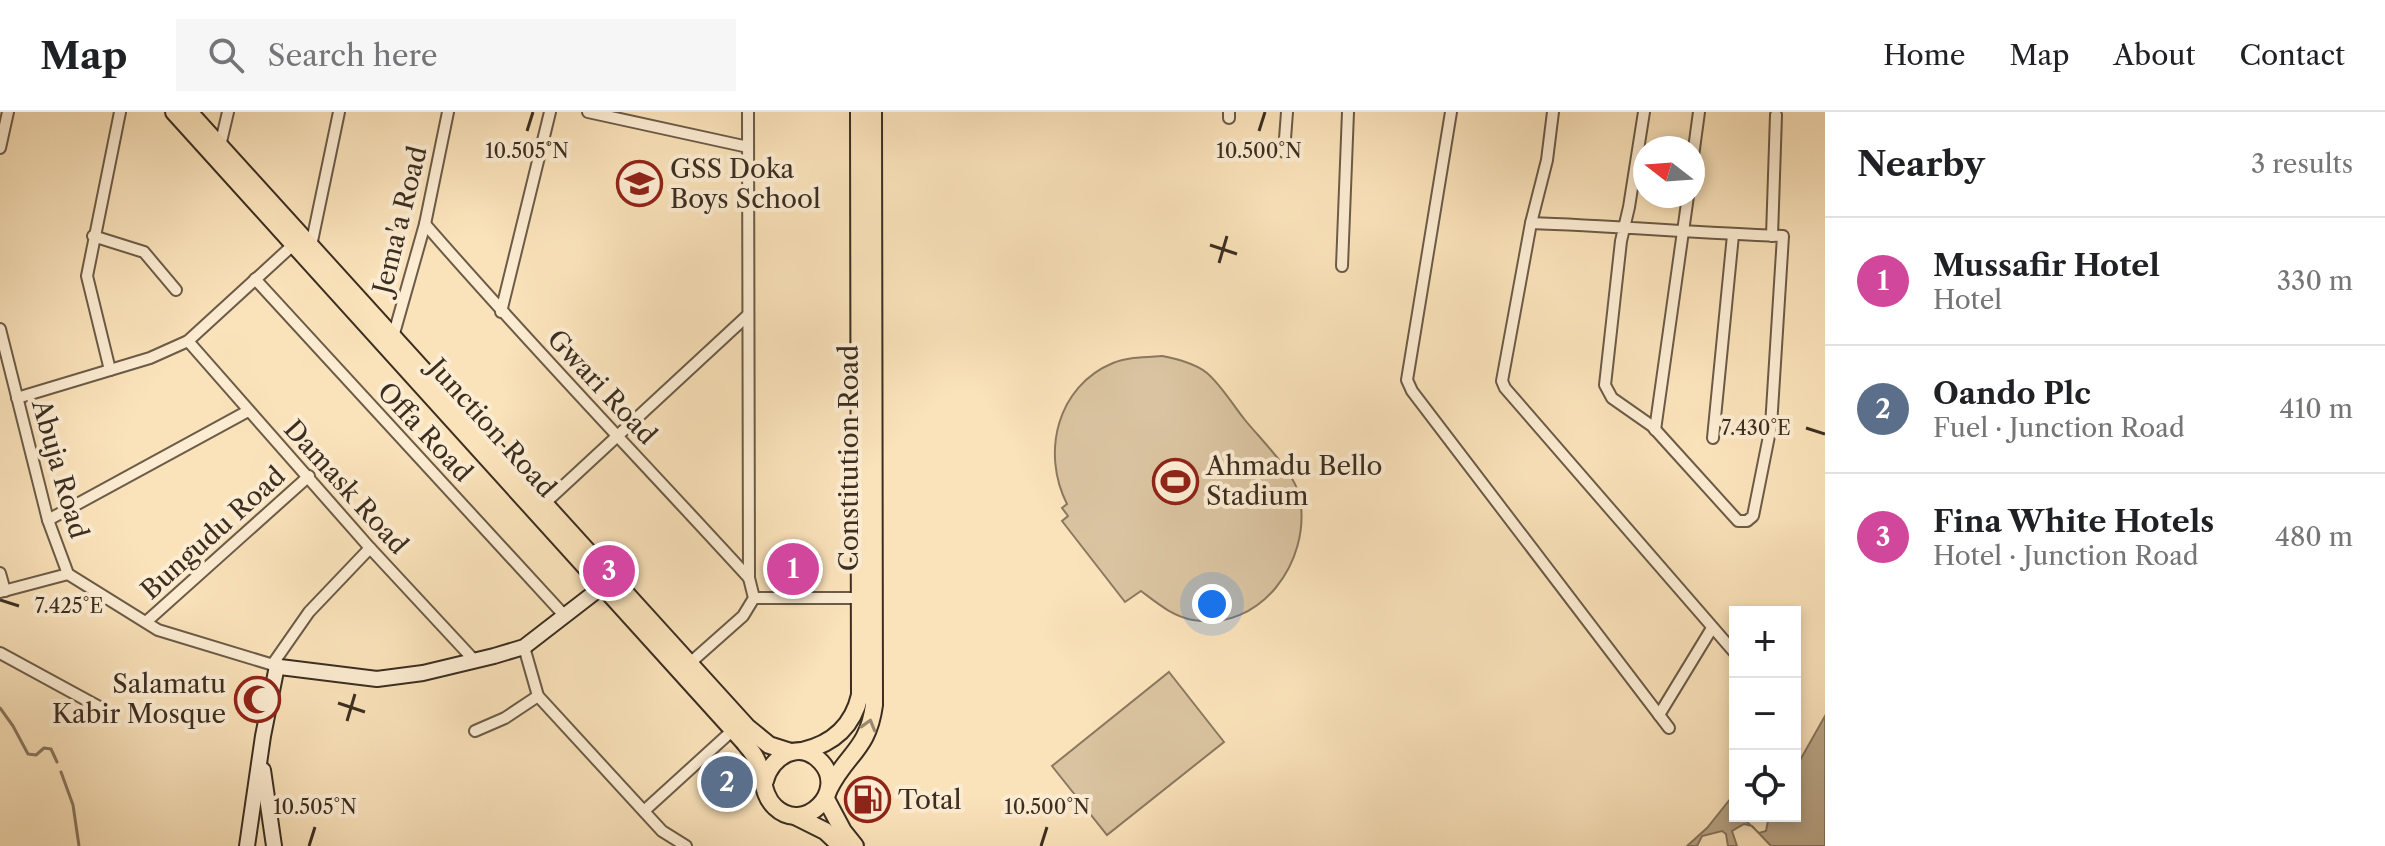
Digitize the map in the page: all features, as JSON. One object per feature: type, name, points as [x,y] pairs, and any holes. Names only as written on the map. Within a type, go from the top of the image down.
[{"type":"main road","name":"Junction Road","points":[[174,112],[733,730],[757,759],[765,781]]},
{"type":"main road","name":"Junction Road","points":[[189,112],[756,736],[769,745],[796,751]]},
{"type":"main road","name":"Constitution Road","points":[[827,794],[838,773],[864,740],[874,705],[859,112]]},
{"type":"main road","name":"Constitution Road","points":[[796,751],[813,749],[836,736],[852,719],[861,681],[873,112]]},
{"type":"main road","points":[[841,846],[825,831],[776,808],[765,791],[765,781],[773,762],[796,751],[812,754],[826,769],[827,794],[843,831],[855,846]]},
{"type":"main road","points":[[795,816],[813,812],[827,794]]},
{"type":"street","points":[[0,148],[8,112]]},
{"type":"street","points":[[110,370],[87,276],[120,112]]},
{"type":"street","points":[[220,146],[228,112]]},
{"type":"street","points":[[311,246],[339,112]]},
{"type":"street","name":"Jema'a Road","points":[[393,337],[425,224],[448,112]]},
{"type":"street","points":[[501,312],[550,112]]},
{"type":"street","points":[[588,112],[748,147]]},
{"type":"street","name":"Gwari Road","points":[[748,112],[749,578],[754,598]]},
{"type":"street","points":[[1284,152],[1287,112]]},
{"type":"street","points":[[1342,266],[1348,112]]},
{"type":"street","points":[[1451,112],[1407,380],[1421,403],[1669,728]]},
{"type":"street","points":[[1553,112],[1547,160],[1531,223],[1502,375],[1505,388],[1729,646]]},
{"type":"street","points":[[1531,223],[1623,226],[1783,236],[1771,426],[1753,516],[1747,521],[1738,521],[1655,430],[1612,398],[1605,385],[1623,226],[1629,207],[1644,112]]},
{"type":"street","points":[[1696,136],[1699,112]]},
{"type":"street","points":[[1772,236],[1776,115]]},
{"type":"street","points":[[1655,430],[1686,208]]},
{"type":"street","name":"Gwari Road","points":[[425,224],[501,312],[620,436],[749,578]]},
{"type":"street","points":[[1713,438],[1733,235]]},
{"type":"street","points":[[93,236],[144,252],[176,290]]},
{"type":"street","points":[[17,398],[150,358],[188,341],[293,245]]},
{"type":"street","name":"Offa Road","points":[[255,279],[563,614]]},
{"type":"street","points":[[545,503],[747,316]]},
{"type":"street","name":"Abuja Road","points":[[0,329],[48,520],[68,574]]},
{"type":"street","name":"Damask Road","points":[[188,341],[370,548],[474,660]]},
{"type":"street","points":[[48,520],[248,411]]},
{"type":"street","name":"Bungudu Road","points":[[146,622],[309,476]]},
{"type":"street","points":[[247,846],[276,666],[309,612],[370,548]]},
{"type":"street","points":[[0,573],[2,592],[68,574],[158,630],[276,666],[377,679],[423,673],[524,647],[603,586]]},
{"type":"street","points":[[690,663],[743,616],[754,598],[861,598]]},
{"type":"street","points":[[1659,715],[1712,628]]},
{"type":"street","points":[[524,647],[538,696],[662,831],[686,846]]},
{"type":"street","points":[[0,653],[101,708]]},
{"type":"street","points":[[475,731],[505,718],[538,696]]},
{"type":"street","points":[[644,811],[733,730]]},
{"type":"street","points":[[261,753],[274,846]]},
{"type":"shaded area","name":"Ahmadu Bello Stadium","points":[[1162,356],[1191,364],[1212,378],[1285,468],[1300,499],[1301,522],[1289,568],[1260,603],[1240,615],[1218,621],[1193,620],[1178,615],[1141,591],[1125,602],[1062,521],[1068,516],[1062,508],[1067,504],[1055,464],[1055,443],[1067,404],[1094,374],[1113,363],[1131,358]]},
{"type":"shaded area","points":[[1169,672],[1224,742],[1107,835],[1052,766]]},
{"type":"shaded area","points":[[1825,716],[1825,846],[1771,846],[1756,830],[1759,833],[1766,831],[1768,822],[1801,822],[1801,758]]},
{"type":"shaded area","points":[[1729,800],[1729,822],[1747,822],[1751,826],[1744,824],[1732,831],[1737,846],[1728,846],[1726,834],[1722,831],[1702,836],[1697,846],[1687,846],[1707,828]]},
{"type":"waterway","points":[[0,708],[28,754],[36,755],[44,748],[51,749],[57,762]]},
{"type":"waterway","points":[[61,772],[73,805],[79,846]]},
{"type":"place","name":"GSS Doka Boys School","points":[[639,184]]},
{"type":"place","name":"Ahmadu Bello Stadium","points":[[1175,481]]},
{"type":"place","name":"Mussafir Hotel","points":[[793,569]]},
{"type":"place","name":"Fina White Hotels","points":[[609,571]]},
{"type":"place","name":"Salamatu Kabir Mosque","points":[[257,699]]},
{"type":"place","name":"Oando Plc","points":[[727,782]]},
{"type":"place","name":"Total","points":[[867,800]]}]
